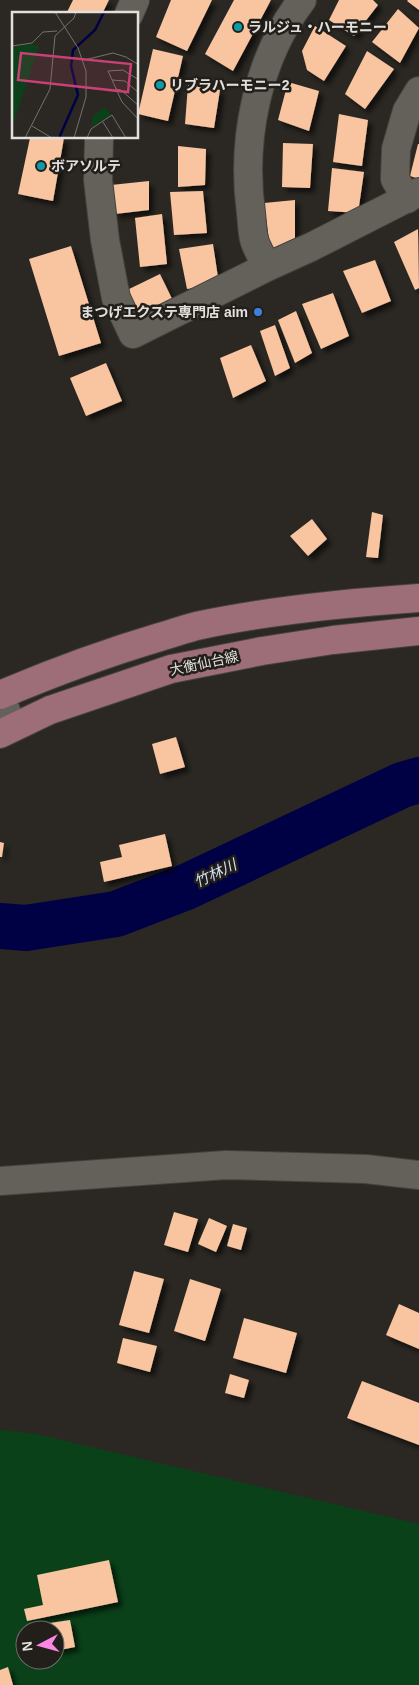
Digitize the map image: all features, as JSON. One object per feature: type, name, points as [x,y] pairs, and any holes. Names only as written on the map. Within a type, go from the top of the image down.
[{"type":"main road","points":[[0,696],[128,646],[199,626],[268,612],[342,603],[419,598]]},
{"type":"main road","name":"大衡仙台線","points":[[6,731],[50,710],[171,669],[262,651],[419,631]]},
{"type":"street","points":[[130,12],[135,0]]},
{"type":"street","points":[[267,267],[254,240],[247,185],[250,129],[264,71],[292,14],[302,0]]},
{"type":"street","points":[[99,139],[98,180],[105,240],[116,298],[133,334],[267,267],[312,247],[413,195],[395,179],[396,149],[407,111],[419,91]]},
{"type":"street","points":[[0,696],[6,731]]},
{"type":"street","points":[[0,1181],[226,1165],[366,1169],[419,1175]]},
{"type":"green space","points":[[0,1430],[36,1434],[419,1524],[419,1685],[0,1685]]},
{"type":"building","points":[[73,0],[109,0],[103,12],[67,12]]},
{"type":"building","points":[[171,0],[212,0],[187,51],[156,37]]},
{"type":"building","name":"ラルジュ・ハーモニー","points":[[234,0],[271,0],[233,71],[205,54]]},
{"type":"building","points":[[339,0],[373,0],[378,5],[354,36],[329,20]]},
{"type":"building","points":[[419,0],[419,10],[407,1]]},
{"type":"building","points":[[398,9],[419,28],[400,63],[372,42]]},
{"type":"building","points":[[315,26],[346,46],[324,81],[307,70],[302,51]]},
{"type":"building","name":"リブラハーモニー2","points":[[153,49],[183,56],[168,121],[139,114]]},
{"type":"building","points":[[367,51],[394,69],[365,109],[345,94]]},
{"type":"building","points":[[288,82],[319,91],[309,131],[278,120]]},
{"type":"building","points":[[188,85],[220,90],[214,128],[185,124]]},
{"type":"building","points":[[339,114],[368,120],[362,166],[333,162]]},
{"type":"building","name":"ボアソルテ","points":[[30,139],[64,139],[53,201],[18,194]]},
{"type":"building","points":[[283,143],[313,144],[310,188],[282,187]]},
{"type":"building","points":[[419,144],[419,179],[410,176]]},
{"type":"building","points":[[178,146],[206,149],[205,185],[178,187]]},
{"type":"building","points":[[332,168],[364,172],[358,213],[328,211]]},
{"type":"building","points":[[149,181],[149,210],[115,214],[111,185]]},
{"type":"building","points":[[203,191],[207,233],[174,235],[170,192]]},
{"type":"building","points":[[295,200],[295,245],[270,248],[264,203]]},
{"type":"building","points":[[162,214],[167,264],[140,267],[135,218]]},
{"type":"building","points":[[418,229],[419,288],[415,290],[394,242]]},
{"type":"building","points":[[213,244],[219,284],[187,289],[179,249]]},
{"type":"building","points":[[71,246],[101,343],[59,356],[29,259]]},
{"type":"building","points":[[375,260],[391,301],[362,313],[343,271]]},
{"type":"building","points":[[160,274],[175,305],[143,322],[125,291]]},
{"type":"building","points":[[333,293],[349,336],[321,349],[302,304]]},
{"type":"building","points":[[296,311],[312,353],[295,363],[278,320]]},
{"type":"building","points":[[275,325],[290,368],[275,376],[260,331]]},
{"type":"building","points":[[251,345],[266,381],[233,398],[220,358]]},
{"type":"building","points":[[106,363],[122,401],[86,416],[70,378]]},
{"type":"building","points":[[372,512],[383,515],[378,558],[366,557]]},
{"type":"building","points":[[312,519],[327,539],[308,556],[290,536]]},
{"type":"building","points":[[176,737],[185,767],[160,774],[152,744]]},
{"type":"building","points":[[165,834],[172,866],[104,882],[100,862],[122,857],[119,845]]},
{"type":"building","points":[[0,842],[4,843],[2,857],[0,857]]},
{"type":"building","points":[[174,1212],[198,1219],[188,1252],[164,1245]]},
{"type":"building","points":[[209,1218],[227,1226],[216,1252],[198,1244]]},
{"type":"building","points":[[233,1224],[247,1228],[241,1250],[227,1246]]},
{"type":"building","points":[[134,1271],[164,1279],[149,1333],[119,1325]]},
{"type":"building","points":[[190,1279],[221,1289],[205,1341],[174,1331]]},
{"type":"building","points":[[399,1304],[419,1313],[419,1349],[386,1335]]},
{"type":"building","points":[[244,1318],[297,1333],[286,1373],[233,1358]]},
{"type":"building","points":[[123,1338],[157,1346],[150,1372],[117,1363]]},
{"type":"building","points":[[230,1374],[249,1380],[244,1398],[225,1393]]},
{"type":"building","points":[[362,1381],[419,1403],[419,1445],[347,1418]]},
{"type":"building","points":[[109,1560],[118,1602],[27,1620],[24,1609],[43,1605],[37,1575]]},
{"type":"building","points":[[70,1620],[75,1647],[65,1649],[65,1621]]},
{"type":"building","points":[[8,1667],[13,1685],[0,1685],[0,1670]]},
{"type":"waterway","name":"竹林川","points":[[0,926],[26,928],[116,914],[186,887],[402,785],[419,780]]},
{"type":"place","name":"ラルジュ・ハーモニー","points":[[238,27]]},
{"type":"place","name":"リブラハーモニー2","points":[[160,85]]},
{"type":"place","name":"ボアソルテ","points":[[41,166]]},
{"type":"place","name":"まつげエクステ専門店 aim","points":[[258,312]]}]
